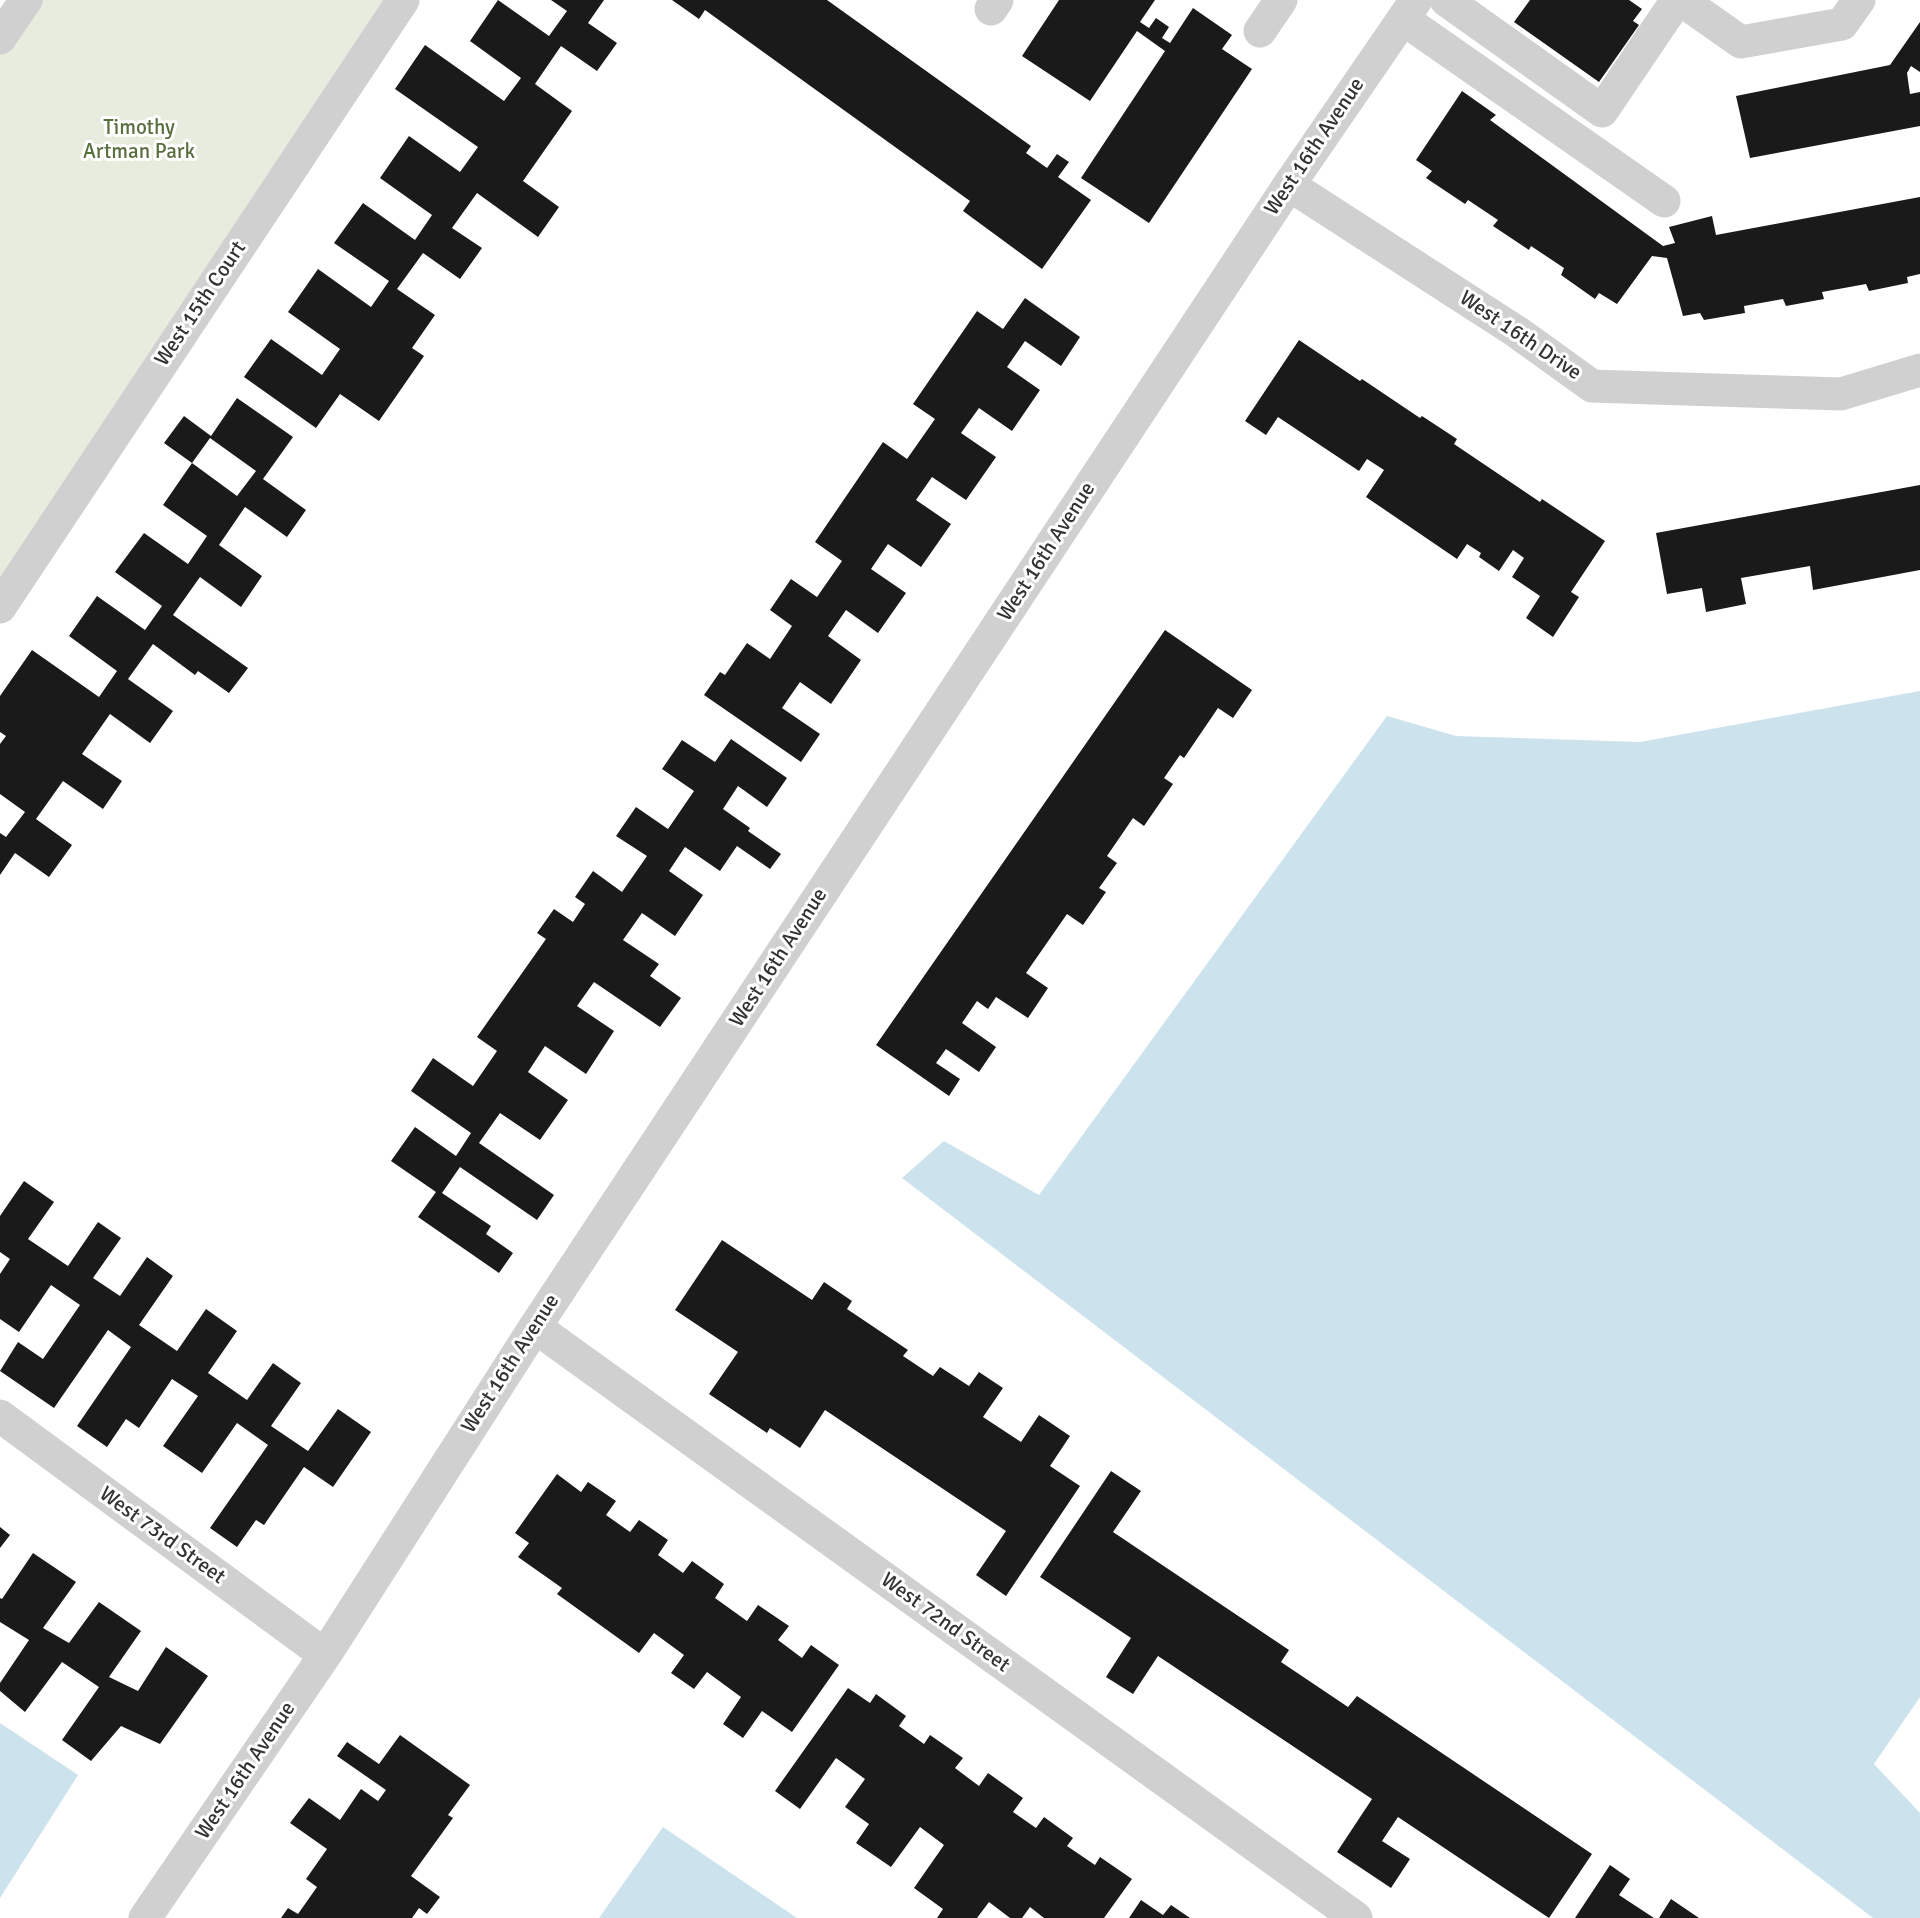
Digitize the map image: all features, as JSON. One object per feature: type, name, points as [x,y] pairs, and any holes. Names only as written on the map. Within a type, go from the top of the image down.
[{"type":"street","points":[[0,38],[26,0]]},
{"type":"street","name":"West 15th Court","points":[[0,607],[403,0]]},
{"type":"street","points":[[1260,31],[1281,0]]},
{"type":"street","points":[[1446,0],[1602,111],[1679,0],[1741,42],[1842,24],[1859,0]]},
{"type":"street","points":[[1409,10],[1664,201]]},
{"type":"street","name":"West 16th Avenue","points":[[145,1918],[325,1655],[535,1327],[1289,185],[1409,10]]},
{"type":"street","name":"West 16th Drive","points":[[1289,185],[1517,332],[1592,386],[1841,394],[1920,370]]},
{"type":"street","name":"West 72nd Street","points":[[535,1327],[1356,1918]]},
{"type":"street","name":"West 73rd Street","points":[[0,1416],[325,1655]]},
{"type":"green space","name":"Timothy Artman Park","points":[[35,0],[401,0],[0,588],[0,53]]},
{"type":"water","points":[[1920,691],[1920,1697],[1874,1764],[1920,1813],[1920,1918],[1873,1918],[902,1178],[944,1141],[1039,1195],[1387,716],[1456,736],[1640,742]]},
{"type":"water","points":[[0,1723],[78,1775],[0,1898]]},
{"type":"water","points":[[663,1827],[797,1918],[599,1918]]},
{"type":"building","points":[[498,0],[549,36],[567,11],[551,0],[604,0],[588,23],[617,43],[597,71],[561,46],[535,84],[572,111],[523,181],[559,207],[538,237],[477,193],[452,228],[482,248],[460,279],[423,253],[397,289],[435,315],[412,348],[424,356],[379,421],[340,394],[316,428],[244,377],[271,339],[322,375],[340,349],[288,312],[318,269],[371,307],[389,281],[334,243],[363,203],[415,240],[432,215],[380,178],[409,136],[460,172],[478,147],[395,89],[425,45],[504,101],[521,78],[470,41]]},
{"type":"building","points":[[672,0],[827,0],[1031,146],[1026,153],[1047,168],[1057,154],[1069,162],[1058,177],[1091,200],[1042,269],[963,211],[970,201],[705,10],[699,19]]},
{"type":"building","points":[[1059,0],[1155,0],[1140,22],[1149,28],[1156,18],[1169,27],[1162,38],[1170,43],[1193,8],[1232,35],[1222,49],[1252,69],[1149,223],[1081,178],[1165,51],[1137,31],[1090,101],[1022,56]]},
{"type":"building","points":[[1530,0],[1629,0],[1642,9],[1633,21],[1639,25],[1599,82],[1514,22]]},
{"type":"building","points":[[1920,22],[1920,72],[1911,66],[1907,73],[1910,94],[1920,92],[1920,126],[1750,158],[1736,96],[1890,65]]},
{"type":"building","points":[[1462,91],[1496,115],[1490,120],[1663,246],[1675,243],[1669,227],[1712,216],[1716,235],[1920,197],[1920,274],[1907,277],[1908,283],[1869,291],[1866,284],[1822,292],[1824,299],[1786,306],[1783,299],[1744,306],[1745,313],[1704,320],[1700,313],[1683,316],[1667,258],[1652,256],[1617,304],[1599,293],[1595,299],[1561,275],[1564,268],[1531,246],[1529,250],[1493,226],[1498,220],[1468,200],[1465,204],[1426,178],[1432,171],[1416,160]]},
{"type":"building","points":[[1025,298],[1080,337],[1061,366],[1025,341],[1007,367],[1040,390],[1012,431],[979,408],[961,433],[996,457],[966,500],[932,477],[916,500],[951,524],[921,567],[888,544],[871,569],[906,593],[878,633],[846,610],[828,636],[861,660],[831,704],[800,682],[782,708],[820,734],[801,762],[704,695],[720,672],[725,675],[747,643],[770,659],[792,626],[770,610],[791,579],[817,597],[842,561],[815,542],[883,442],[907,459],[935,419],[913,404],[977,311],[1003,329]]},
{"type":"building","points":[[1299,340],[1360,381],[1362,379],[1420,418],[1422,416],[1457,439],[1454,444],[1540,502],[1542,499],[1605,541],[1571,592],[1579,597],[1553,637],[1526,618],[1540,596],[1512,577],[1524,558],[1513,550],[1499,571],[1479,557],[1481,553],[1467,544],[1457,559],[1366,497],[1384,470],[1367,459],[1359,471],[1278,417],[1266,435],[1245,421]]},
{"type":"building","points":[[237,398],[293,437],[263,479],[306,510],[287,537],[245,507],[219,545],[262,576],[241,607],[200,577],[173,615],[248,668],[229,693],[198,671],[195,675],[153,644],[128,679],[173,711],[150,743],[110,714],[82,754],[122,781],[103,809],[63,781],[36,819],[72,845],[49,877],[15,853],[0,875],[0,833],[6,837],[25,812],[0,794],[0,744],[6,736],[0,732],[0,696],[32,650],[99,697],[117,671],[69,636],[97,596],[145,630],[162,606],[115,572],[144,533],[188,564],[207,536],[163,505],[192,463],[164,443],[184,416],[211,436]],"holes":[[[210,438],[256,471],[237,496],[192,463]]]},
{"type":"building","points":[[1920,485],[1920,570],[1813,590],[1810,566],[1741,578],[1746,604],[1706,612],[1702,588],[1667,594],[1656,533]]},
{"type":"building","points":[[1165,630],[1252,690],[1233,718],[1218,708],[1184,758],[1180,755],[1164,778],[1173,784],[1144,826],[1133,818],[1107,856],[1117,863],[1099,888],[1106,892],[1083,925],[1067,914],[1026,973],[1048,988],[1028,1018],[996,997],[988,1009],[977,1001],[962,1023],[996,1047],[979,1072],[946,1049],[936,1063],[960,1079],[949,1096],[876,1045]]},
{"type":"building","points":[[731,739],[787,778],[767,807],[738,786],[723,809],[750,828],[748,831],[781,854],[770,869],[737,846],[720,871],[685,847],[669,871],[703,895],[675,936],[642,913],[623,940],[659,964],[650,976],[681,998],[660,1027],[594,982],[577,1006],[614,1031],[586,1074],[545,1046],[528,1072],[568,1100],[540,1140],[500,1113],[479,1143],[554,1195],[537,1220],[460,1167],[442,1193],[491,1226],[486,1234],[513,1253],[499,1273],[418,1217],[436,1192],[391,1161],[415,1127],[456,1156],[471,1133],[411,1091],[433,1058],[473,1086],[497,1051],[477,1037],[546,939],[537,933],[554,909],[573,922],[585,904],[575,897],[593,871],[622,892],[647,856],[616,836],[636,807],[668,829],[694,791],[662,769],[682,740],[715,762]]},
{"type":"building","points":[[24,1181],[54,1202],[28,1239],[68,1266],[98,1222],[121,1238],[93,1278],[120,1296],[147,1257],[173,1276],[139,1325],[177,1351],[206,1309],[237,1331],[208,1373],[247,1400],[273,1363],[301,1383],[271,1426],[308,1451],[338,1409],[371,1432],[333,1487],[304,1467],[264,1525],[256,1520],[237,1547],[210,1528],[268,1445],[237,1423],[202,1473],[163,1446],[198,1396],[172,1379],[139,1428],[126,1419],[107,1447],[77,1426],[131,1347],[108,1330],[54,1408],[0,1371],[18,1342],[43,1359],[80,1305],[51,1285],[19,1332],[0,1319],[0,1274],[10,1259],[0,1252],[0,1216]]},
{"type":"building","points":[[722,1240],[812,1300],[824,1282],[852,1301],[847,1309],[908,1350],[903,1356],[933,1376],[940,1367],[969,1386],[979,1372],[1003,1388],[983,1417],[1021,1442],[1039,1415],[1070,1436],[1050,1466],[1080,1486],[1006,1596],[976,1575],[1006,1531],[825,1410],[800,1448],[770,1428],[767,1433],[709,1394],[738,1352],[675,1310]]},
{"type":"building","points":[[1111,1471],[1141,1491],[1113,1532],[1289,1650],[1281,1662],[1348,1707],[1357,1696],[1592,1854],[1549,1918],[1398,1817],[1382,1841],[1410,1859],[1391,1888],[1337,1852],[1372,1799],[1158,1656],[1133,1694],[1106,1677],[1131,1638],[1040,1577]]},
{"type":"building","points":[[557,1474],[581,1492],[588,1482],[616,1501],[606,1515],[630,1532],[639,1520],[668,1540],[658,1555],[683,1573],[692,1561],[724,1584],[715,1598],[747,1621],[758,1605],[789,1626],[778,1640],[802,1658],[811,1645],[839,1665],[792,1732],[762,1711],[743,1738],[723,1724],[741,1697],[707,1672],[694,1689],[671,1673],[684,1655],[654,1633],[639,1653],[557,1594],[562,1588],[518,1557],[529,1543],[515,1533]]},
{"type":"building","points":[[0,1527],[10,1535],[0,1548]]},
{"type":"building","points":[[33,1553],[76,1582],[43,1628],[69,1643],[99,1602],[141,1631],[109,1677],[138,1691],[166,1647],[208,1676],[160,1744],[121,1726],[91,1761],[62,1740],[99,1687],[62,1662],[25,1712],[0,1691],[0,1683],[29,1640],[0,1622],[0,1598],[2,1599]]},
{"type":"building","points":[[848,1688],[870,1703],[876,1694],[906,1716],[899,1726],[924,1744],[930,1735],[963,1758],[955,1768],[979,1786],[988,1773],[1023,1798],[1013,1812],[1036,1828],[1044,1817],[1073,1838],[1067,1846],[1095,1865],[1100,1857],[1132,1879],[1104,1918],[1044,1918],[1030,1907],[1022,1918],[1010,1918],[989,1902],[977,1918],[937,1918],[943,1909],[914,1888],[944,1845],[920,1827],[891,1867],[856,1843],[869,1824],[845,1807],[865,1779],[836,1758],[800,1809],[775,1791]]},
{"type":"building","points":[[400,1735],[470,1785],[448,1815],[453,1818],[411,1876],[440,1897],[427,1914],[419,1908],[412,1918],[281,1918],[288,1908],[298,1914],[317,1887],[306,1879],[327,1849],[290,1823],[309,1798],[340,1820],[361,1789],[378,1801],[386,1790],[337,1756],[347,1742],[379,1764]]},
{"type":"building","points":[[1610,1865],[1630,1879],[1619,1895],[1654,1918],[1575,1918]]},
{"type":"building","points":[[1671,1899],[1699,1918],[1659,1918]]},
{"type":"building","points":[[1141,1900],[1163,1915],[1171,1905],[1190,1918],[1129,1918]]}]
